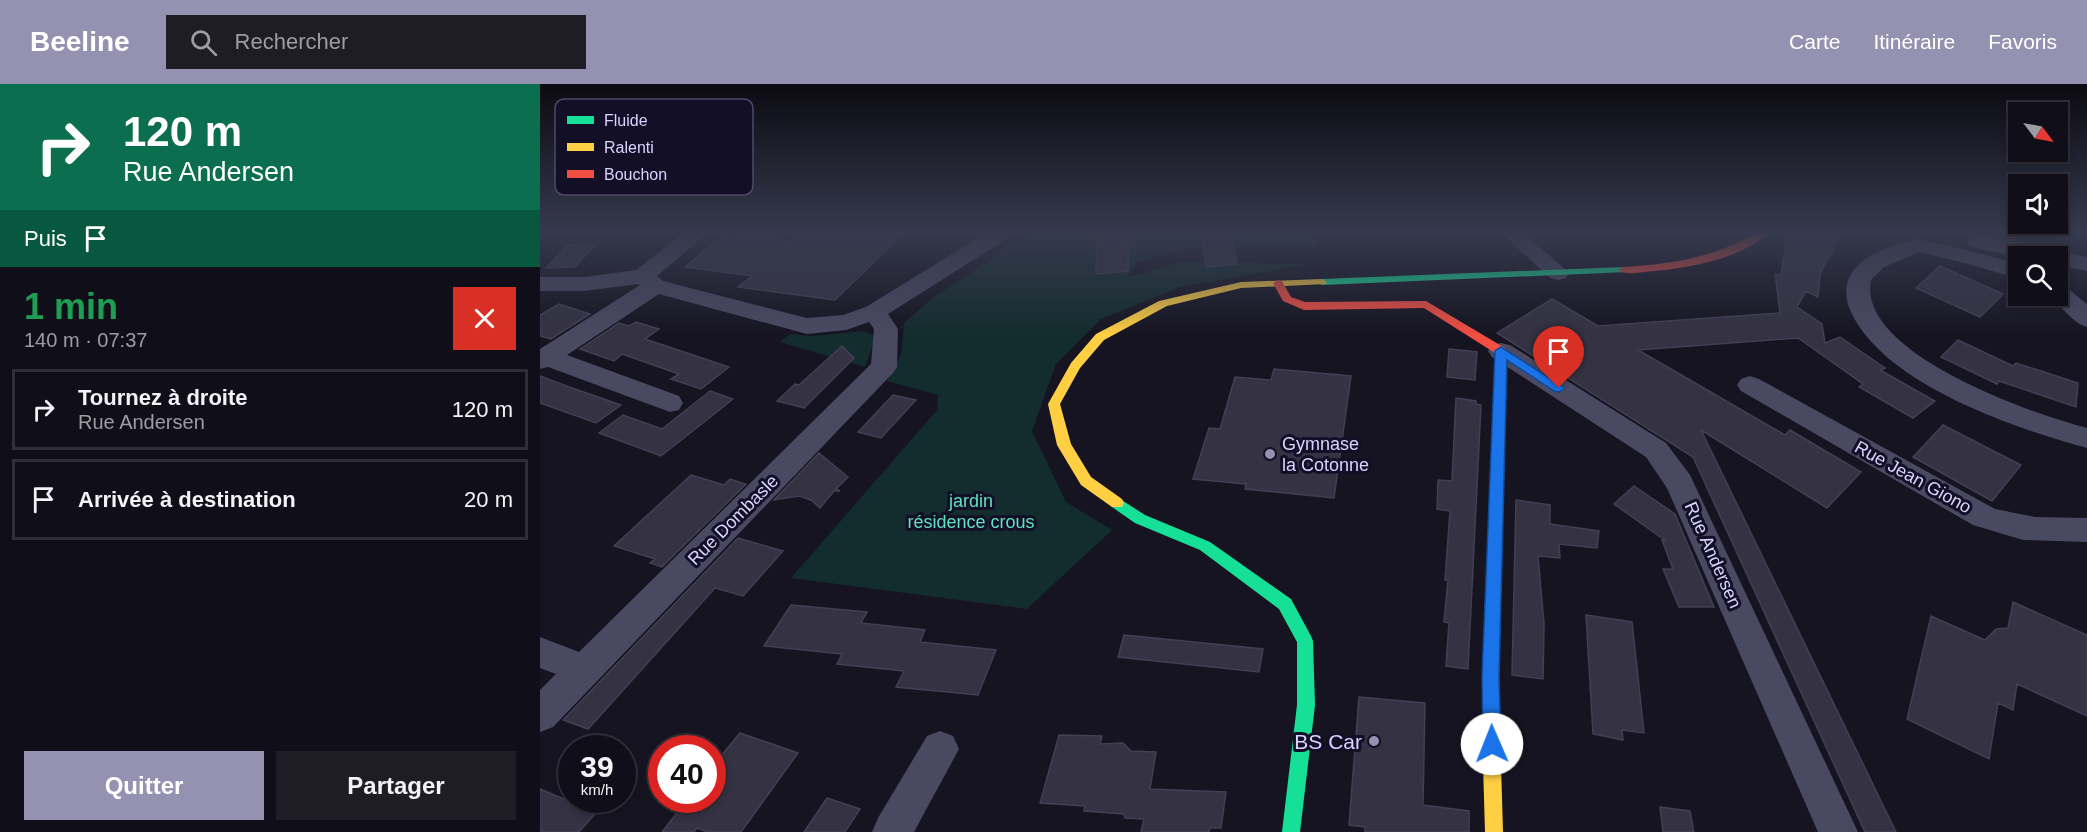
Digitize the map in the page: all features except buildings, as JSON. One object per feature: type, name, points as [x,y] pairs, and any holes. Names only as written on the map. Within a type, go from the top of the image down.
[{"type":"street","points":[[543,359],[649,281],[664,266]]},
{"type":"street","points":[[540,284],[649,281],[807,326],[846,322],[874,312],[947,266]]},
{"type":"street","points":[[1550,266],[1558,273]]},
{"type":"street","points":[[1291,832],[1306,705],[1305,641],[1285,604],[1204,546],[1140,519],[1086,481],[1064,445],[1054,404],[1075,366],[1100,337],[1163,303],[1241,285],[1558,273],[1679,266]]},
{"type":"street","points":[[1869,266],[1862,275],[1857,296],[1860,309],[1881,337],[1899,353],[1972,399],[2042,427],[2087,438]]},
{"type":"street","points":[[1278,283],[1287,299],[1304,306],[1426,304],[1501,351],[1490,678],[1494,832]]},
{"type":"street","points":[[2068,299],[2087,319]]},
{"type":"street","name":"Rue Dombasle","points":[[540,715],[884,368],[886,329],[874,312]]},
{"type":"street","name":"Rue Andersen","points":[[1501,351],[1656,450],[1680,483],[1839,832]]},
{"type":"street","points":[[543,359],[670,403]]},
{"type":"street","name":"Rue Jean Giono","points":[[1750,385],[1994,521],[2025,530],[2087,530]]},
{"type":"street","points":[[540,652],[585,670]]},
{"type":"street","points":[[892,832],[940,749]]},
{"type":"green space","name":"jardin résidence crous","points":[[981,266],[1135,266],[1126,278],[1168,266],[1299,266],[1180,287],[1101,319],[1056,364],[1032,431],[1066,502],[1112,530],[1027,609],[791,578],[937,410],[938,395],[887,381],[901,355],[904,323],[931,299]]},
{"type":"green space","points":[[864,331],[876,336],[865,367],[780,342],[790,334],[813,336]]},
{"type":"traffic: fast","points":[[1322,282],[1623,270]]},
{"type":"traffic: fast","points":[[1491,730],[1490,678],[1501,363]]},
{"type":"traffic: fast","points":[[1117,503],[1140,519],[1205,546],[1285,604],[1305,641],[1306,705],[1291,832]]},
{"type":"traffic: slow","points":[[1117,503],[1086,481],[1064,445],[1054,404],[1075,366],[1100,337],[1163,303],[1241,285],[1322,282]]},
{"type":"traffic: slow","points":[[1491,730],[1494,832]]},
{"type":"traffic: jam","points":[[1623,270],[1671,266]]},
{"type":"traffic: jam","points":[[1278,283],[1287,299],[1304,306],[1426,304],[1501,351],[1501,363]]},
{"type":"place","name":"Gymnase la Cotonne","points":[[1270,454]]},
{"type":"place","name":"BS Car","points":[[1374,741]]},
{"type":"route","points":[[1492,744],[1490,678],[1501,351],[1559,388]]}]
